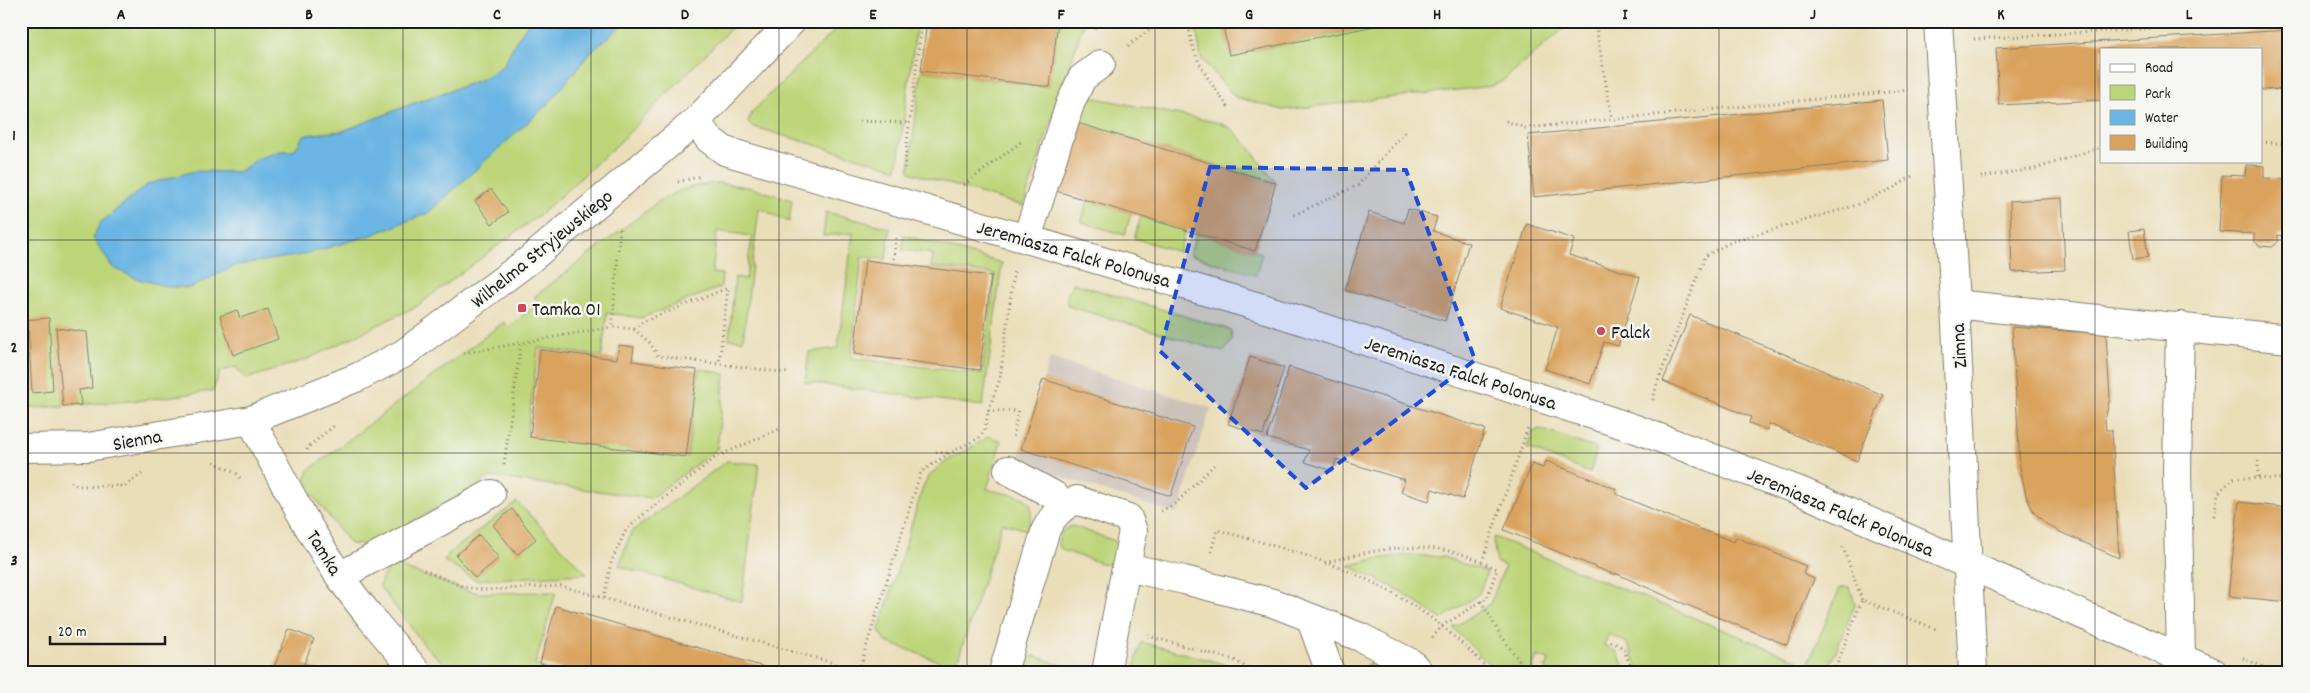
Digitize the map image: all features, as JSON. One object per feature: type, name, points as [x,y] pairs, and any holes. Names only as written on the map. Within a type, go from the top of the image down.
[{"type":"street","name":"Wilhelma Stryjewskiego","points":[[252,420],[358,377],[403,354],[528,262],[696,121],[792,21]]},
{"type":"street","name":"Zimna","points":[[1938,21],[1955,304],[1973,672]]},
{"type":"street","points":[[1027,238],[1070,104],[1082,78],[1101,64]]},
{"type":"street","name":"Jeremiasza Falck Polonusa","points":[[696,121],[709,139],[726,151],[1258,306],[1636,429],[1800,491],[2213,672]]},
{"type":"street","points":[[1955,304],[2289,338]]},
{"type":"street","points":[[2180,326],[2177,480],[2181,657]]},
{"type":"street","name":"Sienna","points":[[21,448],[88,447],[252,420]]},
{"type":"street","name":"Tamka","points":[[252,420],[290,494],[340,576],[378,628],[417,672]]},
{"type":"street","points":[[1008,470],[1055,496],[1063,506]]},
{"type":"street","points":[[340,576],[492,494]]},
{"type":"street","points":[[1003,672],[1046,529],[1052,517],[1063,506],[1077,500],[1128,518],[1133,531],[1106,672]]},
{"type":"street","points":[[1127,567],[1273,603],[1311,620],[1360,637],[1415,668]]},
{"type":"street","points":[[1311,620],[1330,672]]},
{"type":"path","points":[[826,28],[832,21]]},
{"type":"path","points":[[904,171],[922,21]]},
{"type":"path","points":[[1088,21],[1098,30]]},
{"type":"path","points":[[1101,64],[1162,21]]},
{"type":"path","points":[[1189,21],[1189,35],[1194,54],[1207,78],[1229,108]]},
{"type":"path","points":[[1595,21],[1612,119]]},
{"type":"path","points":[[1968,39],[2278,21]]},
{"type":"path","points":[[1506,121],[1525,128],[1912,90]]},
{"type":"path","points":[[860,121],[910,123]]},
{"type":"path","points":[[1294,215],[1358,185],[1405,132]]},
{"type":"path","points":[[960,189],[1029,136]]},
{"type":"path","points":[[2262,142],[2289,144]]},
{"type":"path","points":[[1974,178],[2035,169],[2100,147]]},
{"type":"path","points":[[1652,402],[1705,256],[1731,242],[1857,205],[1895,187],[1919,172]]},
{"type":"path","points":[[671,186],[702,176]]},
{"type":"path","points":[[612,327],[621,220]]},
{"type":"path","points":[[894,259],[896,232]]},
{"type":"path","points":[[859,670],[921,472],[948,454],[978,438],[985,430],[988,411],[1000,379],[1014,266]]},
{"type":"path","points":[[634,329],[642,322],[728,288],[719,363]]},
{"type":"path","points":[[458,354],[602,327],[612,327],[634,329],[650,343],[658,356],[788,373]]},
{"type":"path","points":[[504,468],[521,343]]},
{"type":"path","points":[[1482,562],[1539,397]]},
{"type":"path","points":[[988,411],[1018,411]]},
{"type":"path","points":[[290,494],[302,487],[308,447],[343,421]]},
{"type":"path","points":[[604,598],[611,562],[625,532],[716,457],[782,428]]},
{"type":"path","points":[[936,452],[948,454]]},
{"type":"path","points":[[2258,461],[2258,478]]},
{"type":"path","points":[[206,463],[216,462],[237,474],[243,481]]},
{"type":"path","points":[[1131,525],[1176,503],[1214,465]]},
{"type":"path","points":[[64,477],[78,486],[125,486],[149,469]]},
{"type":"path","points":[[2213,522],[2218,492],[2234,478],[2289,479]]},
{"type":"path","points":[[1204,585],[1217,530],[1295,551],[1360,576],[1408,602],[1465,645],[1491,672]]},
{"type":"path","points":[[1834,672],[1862,600],[1842,545]]},
{"type":"path","points":[[1325,563],[1361,552],[1399,548],[1430,548],[1461,554],[1497,569],[1486,598],[1442,626],[1415,668]]},
{"type":"path","points":[[420,569],[471,588],[486,590],[561,586],[865,672]]},
{"type":"path","points":[[1862,600],[1942,631]]},
{"type":"path","points":[[1481,601],[1498,632],[1527,672]]},
{"type":"path","points":[[1145,635],[1234,660],[1254,672]]},
{"type":"path","points":[[1611,642],[1622,648],[1634,672]]},
{"type":"path","points":[[2242,657],[2275,672]]},
{"type":"path","points":[[1538,672],[1541,662]]},
{"type":"highlighted area","points":[[1210,167],[1406,170],[1475,360],[1306,488],[1160,351]]},
{"type":"shaded area","points":[[1050,358],[1211,408],[1177,514],[1017,463]]},
{"type":"green space","points":[[21,21],[738,21],[622,140],[543,212],[417,306],[308,359],[246,379],[236,367],[220,372],[213,391],[144,400],[21,409]]},
{"type":"green space","points":[[844,21],[917,21],[897,169],[751,126],[748,123],[752,112]]},
{"type":"green space","points":[[1058,21],[1082,21],[1083,25],[1023,206],[909,171],[921,71],[1049,87]]},
{"type":"green space","points":[[1195,21],[1222,21],[1230,55],[1400,21],[1573,21],[1501,82],[1492,86],[1283,110],[1235,97],[1201,58]]},
{"type":"green space","points":[[1091,97],[1220,123],[1232,129],[1245,142],[1276,183],[1074,122],[1082,98]]},
{"type":"green space","points":[[718,183],[748,187],[792,200],[789,222],[759,208],[743,340],[729,339],[735,277],[746,279],[752,236],[717,231],[712,273],[722,274],[721,287],[641,318],[607,313],[602,356],[538,348],[527,436],[687,457],[699,368],[725,374],[717,449],[651,498],[490,477],[372,545],[350,544],[308,489],[306,478],[309,470],[504,322],[509,327],[539,303],[534,297],[659,201],[687,189]]},
{"type":"green space","points":[[1088,201],[1131,213],[1125,235],[1081,222]]},
{"type":"green space","points":[[826,212],[890,228],[886,259],[862,257],[851,358],[982,374],[995,274],[931,267],[933,254],[902,250],[904,235],[1002,263],[983,406],[805,382],[809,352],[838,348],[853,233],[823,236]]},
{"type":"green space","points":[[1141,217],[1185,230],[1179,252],[1134,238]]},
{"type":"green space","points":[[1196,233],[1262,253],[1256,275],[1190,255]]},
{"type":"green space","points":[[1073,283],[1231,330],[1232,340],[1224,352],[1068,306],[1069,289]]},
{"type":"green space","points":[[1540,429],[1597,449],[1590,473],[1527,448],[1533,432]]},
{"type":"green space","points":[[988,436],[1001,441],[987,489],[1024,498],[1029,502],[1031,517],[1027,530],[1002,523],[954,672],[947,672],[936,660],[886,642],[879,630],[924,484],[937,468]]},
{"type":"green space","points":[[727,461],[759,464],[742,602],[619,566],[631,532]]},
{"type":"green space","points":[[517,502],[587,574],[475,580],[444,561],[450,552]]},
{"type":"green space","points":[[1072,526],[1115,541],[1118,548],[1116,558],[1107,565],[1064,551],[1058,546],[1060,536],[1065,529]]},
{"type":"green space","points":[[1494,537],[1798,660],[1791,672],[1640,672],[1627,643],[1609,634],[1604,645],[1617,652],[1626,672],[1545,672],[1549,660],[1537,656],[1531,672],[1497,672],[1453,628],[1490,604],[1505,566],[1497,563]]},
{"type":"green space","points":[[1410,555],[1444,557],[1487,572],[1479,594],[1441,619],[1397,589],[1349,566],[1373,559]]},
{"type":"green space","points":[[397,566],[479,593],[556,592],[535,665],[556,672],[454,672],[426,647],[380,587],[385,574]]},
{"type":"green space","points":[[1850,587],[1855,605],[1827,672],[1805,672],[1840,588]]},
{"type":"green space","points":[[1141,642],[1239,668],[1243,672],[1133,672]]},
{"type":"green space","points":[[1035,656],[1072,669],[1072,672],[1024,672],[1023,664],[1028,658]]},
{"type":"green space","points":[[1379,662],[1391,672],[1360,672],[1367,665]]},
{"type":"water","points":[[530,21],[623,21],[621,26],[590,53],[550,102],[428,213],[369,236],[302,255],[237,265],[190,288],[169,287],[138,279],[113,268],[93,238],[100,223],[148,184],[194,171],[239,172],[259,158],[281,151],[294,151],[304,135],[343,131],[480,80],[503,66],[516,41]]},
{"type":"building","points":[[708,21],[721,21],[722,23],[713,29]]},
{"type":"building","points":[[927,21],[1058,21],[1050,87],[921,71]]},
{"type":"building","points":[[1222,21],[1395,21],[1395,22],[1229,55]]},
{"type":"building","points":[[2289,30],[2289,89],[2262,90],[2262,48],[2100,48],[2100,100],[1999,105],[1996,48]]},
{"type":"building","points":[[1882,100],[1888,160],[1534,197],[1528,135]]},
{"type":"building","points":[[1074,122],[1276,183],[1255,251],[1053,190]]},
{"type":"building","points":[[2246,165],[2264,166],[2264,178],[2286,179],[2283,236],[2278,235],[2278,242],[2272,247],[2260,246],[2254,241],[2254,234],[2219,232],[2222,175],[2245,176]]},
{"type":"building","points":[[491,189],[508,212],[492,224],[475,201]]},
{"type":"building","points":[[2062,198],[2065,270],[2012,272],[2010,201]]},
{"type":"building","points":[[1408,209],[1437,217],[1433,231],[1469,243],[1445,321],[1345,290],[1369,212],[1404,223]]},
{"type":"building","points":[[1527,224],[1574,239],[1569,255],[1640,277],[1618,346],[1604,342],[1590,384],[1545,369],[1558,327],[1500,308]]},
{"type":"building","points":[[2144,229],[2148,257],[2133,259],[2129,231]]},
{"type":"building","points":[[865,260],[991,276],[980,370],[854,354]]},
{"type":"building","points":[[268,309],[278,339],[233,355],[220,316],[237,310],[240,318]]},
{"type":"building","points":[[1690,315],[1883,395],[1857,461],[1769,424],[1767,430],[1749,423],[1751,417],[1663,381]]},
{"type":"building","points":[[49,318],[53,391],[32,393],[28,325],[22,326],[22,320]]},
{"type":"building","points":[[2012,327],[2106,334],[2110,398],[2105,420],[2106,430],[2112,430],[2119,558],[2046,524],[2034,512],[2026,496],[2020,467]]},
{"type":"building","points":[[56,328],[87,332],[92,388],[79,390],[81,405],[63,406]]},
{"type":"building","points":[[619,345],[634,347],[632,361],[697,370],[686,457],[530,437],[540,350],[617,359]]},
{"type":"building","points":[[1250,357],[1284,368],[1263,435],[1228,424]]},
{"type":"building","points":[[1289,367],[1485,429],[1463,499],[1432,489],[1429,501],[1401,492],[1405,480],[1336,459],[1333,471],[1305,462],[1309,450],[1267,438]]},
{"type":"building","points":[[1043,379],[1193,427],[1171,496],[1021,449]]},
{"type":"building","points":[[1546,461],[1616,489],[1616,494],[1700,529],[1734,542],[1736,537],[1806,566],[1803,574],[1814,579],[1787,645],[1677,601],[1615,573],[1615,575],[1504,530],[1532,464],[1543,468]]},
{"type":"building","points":[[2239,502],[2289,508],[2289,602],[2228,596]]},
{"type":"building","points":[[512,509],[536,539],[517,555],[493,525]]},
{"type":"building","points":[[479,535],[499,558],[475,578],[456,555]]},
{"type":"building","points":[[556,606],[778,672],[570,672],[540,663]]},
{"type":"building","points":[[289,629],[314,639],[304,664],[322,672],[278,672],[279,670],[274,667]]},
{"type":"place","name":"Tamka 01","points":[[522,308]]},
{"type":"place","name":"Falck","points":[[1601,331]]}]
